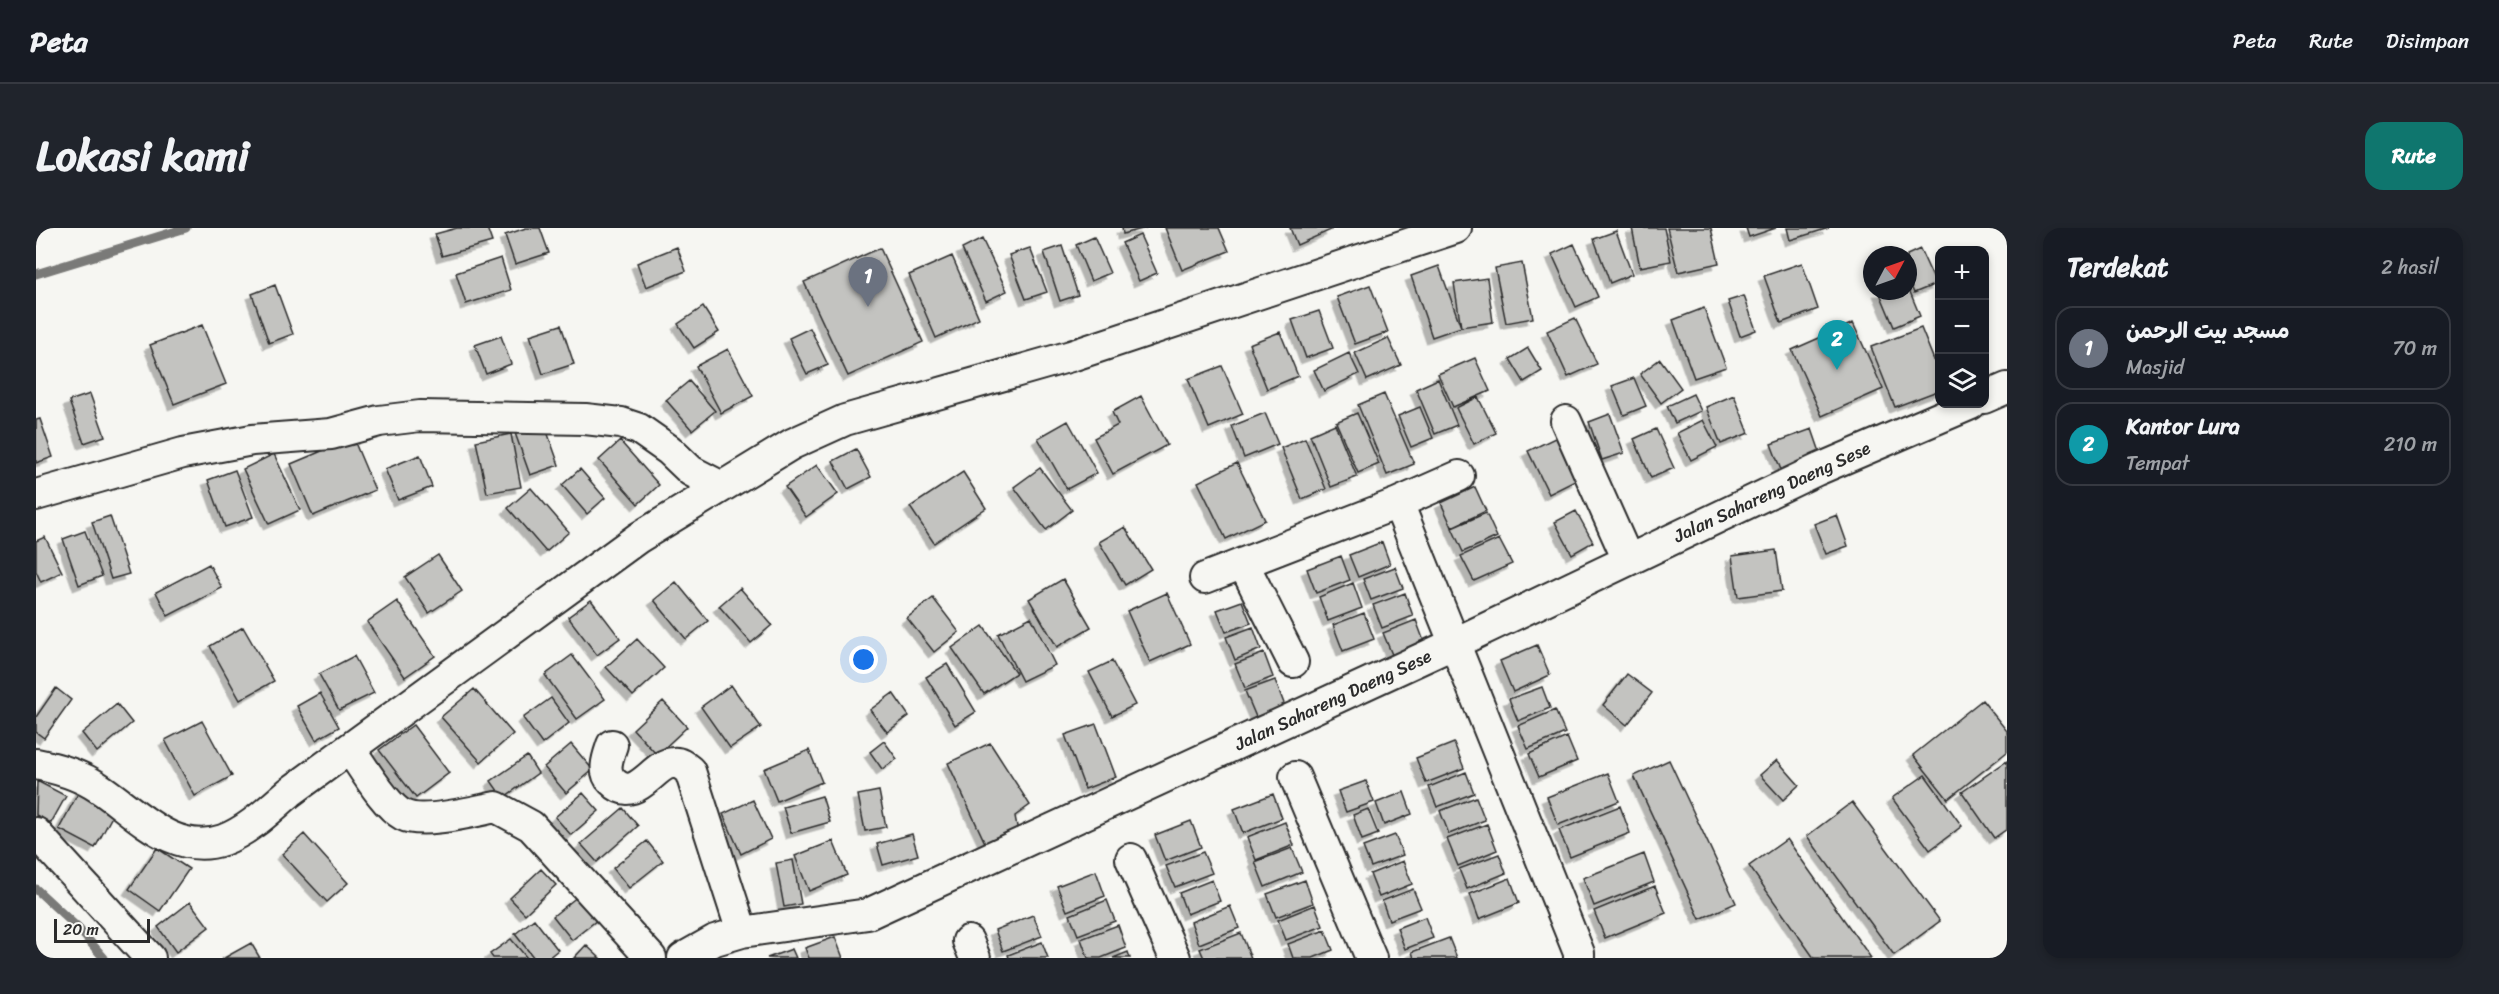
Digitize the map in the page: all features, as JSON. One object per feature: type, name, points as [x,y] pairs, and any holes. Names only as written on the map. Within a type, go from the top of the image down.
[{"type":"street","points":[[36,764],[72,774],[91,783],[143,821],[171,837],[192,844],[224,840],[251,824],[290,792],[638,538],[792,444],[844,420],[1071,356],[1456,228]]},
{"type":"street","points":[[1989,396],[2007,388]]},
{"type":"street","name":"Jalan Sahareng Daeng Sese","points":[[683,958],[715,940],[742,932],[868,914],[1453,644],[1817,470],[1962,408]]},
{"type":"street","points":[[36,495],[183,453],[252,440],[331,434],[379,421],[420,416],[585,419],[621,423],[639,429],[669,450],[691,471],[720,486]]},
{"type":"street","points":[[1566,421],[1628,560]]},
{"type":"street","points":[[1205,578],[1459,477]]},
{"type":"street","points":[[1398,503],[1453,644],[1580,953],[1580,958]]},
{"type":"street","points":[[1243,563],[1293,662]]},
{"type":"street","points":[[612,745],[606,764],[609,777],[615,784],[627,788],[641,785],[660,768],[672,762],[690,771],[742,932]]},
{"type":"street","points":[[350,749],[383,796],[404,816],[438,819],[496,807],[531,826],[651,958]]},
{"type":"street","points":[[1295,777],[1371,958]]},
{"type":"street","points":[[36,832],[150,958]]},
{"type":"street","points":[[1131,859],[1175,958]]},
{"type":"building","points":[[457,228],[487,228],[492,242],[442,256],[435,234]]},
{"type":"building","points":[[526,228],[540,228],[549,253],[515,264],[505,235]]},
{"type":"building","points":[[1122,228],[1146,228],[1123,234]]},
{"type":"building","points":[[1165,228],[1219,228],[1229,251],[1182,270]]},
{"type":"building","points":[[1290,228],[1330,228],[1331,230],[1297,245]]},
{"type":"building","points":[[1632,228],[1664,228],[1671,261],[1640,267]]},
{"type":"building","points":[[1667,228],[1711,228],[1719,263],[1678,272]]},
{"type":"building","points":[[1746,228],[1776,228],[1749,237]]},
{"type":"building","points":[[1787,228],[1829,228],[1790,240]]},
{"type":"building","points":[[1616,231],[1632,274],[1610,283],[1594,239]]},
{"type":"building","points":[[1140,235],[1157,273],[1139,281],[1122,243]]},
{"type":"building","points":[[1094,237],[1110,273],[1091,281],[1076,245]]},
{"type":"building","points":[[982,239],[1007,291],[986,301],[962,249]]},
{"type":"building","points":[[1574,244],[1598,297],[1576,307],[1552,254]]},
{"type":"building","points":[[1062,246],[1078,295],[1060,301],[1044,252]]},
{"type":"building","points":[[677,247],[686,271],[646,287],[637,263]]},
{"type":"building","points":[[880,248],[923,342],[848,376],[804,282]]},
{"type":"building","points":[[1030,248],[1047,292],[1026,299],[1009,255]]},
{"type":"building","points":[[1920,249],[1935,284],[1917,292],[1917,250]]},
{"type":"building","points":[[952,256],[979,318],[936,338],[909,275]]},
{"type":"building","points":[[501,258],[511,290],[466,304],[456,273]]},
{"type":"building","points":[[1522,263],[1533,318],[1506,323],[1495,268]]},
{"type":"building","points":[[1802,263],[1818,309],[1781,323],[1764,276]]},
{"type":"building","points":[[1439,266],[1461,327],[1432,337],[1411,276]]},
{"type":"building","points":[[1487,278],[1493,322],[1461,327],[1454,283]]},
{"type":"building","points":[[275,285],[293,334],[269,343],[252,294]]},
{"type":"building","points":[[1370,285],[1388,332],[1355,344],[1337,297]]},
{"type":"building","points":[[1744,296],[1756,330],[1740,336],[1728,301]]},
{"type":"building","points":[[1883,300],[1913,300],[1920,316],[1894,327]]},
{"type":"building","points":[[703,307],[719,332],[694,348],[678,324]]},
{"type":"building","points":[[1704,308],[1726,367],[1694,378],[1673,320]]},
{"type":"building","points":[[1319,311],[1333,348],[1306,358],[1292,320]]},
{"type":"building","points":[[1575,318],[1597,364],[1568,377],[1547,331]]},
{"type":"building","points":[[1853,323],[1883,389],[1822,416],[1792,350]]},
{"type":"building","points":[[202,325],[226,384],[174,404],[150,345]]},
{"type":"building","points":[[561,325],[574,364],[543,374],[530,335]]},
{"type":"building","points":[[810,328],[828,365],[807,374],[789,338]]},
{"type":"building","points":[[1921,328],[1935,363],[1935,392],[1895,407],[1871,347]]},
{"type":"building","points":[[1280,332],[1298,376],[1267,389],[1249,344]]},
{"type":"building","points":[[501,336],[511,364],[486,374],[475,345]]},
{"type":"building","points":[[1388,338],[1401,365],[1367,380],[1355,353]]},
{"type":"building","points":[[1528,348],[1542,371],[1524,382],[1510,359]]},
{"type":"building","points":[[728,349],[753,396],[721,413],[696,366]]},
{"type":"building","points":[[1349,353],[1359,374],[1324,391],[1314,370]]},
{"type":"building","points":[[1475,358],[1490,391],[1453,407],[1438,374]]},
{"type":"building","points":[[1660,359],[1681,388],[1661,403],[1640,374]]},
{"type":"building","points":[[1222,366],[1243,414],[1209,428],[1188,379]]},
{"type":"building","points":[[1634,378],[1646,406],[1624,415],[1612,386]]},
{"type":"building","points":[[1438,379],[1457,425],[1435,434],[1416,389]]},
{"type":"building","points":[[689,381],[715,411],[692,430],[666,400]]},
{"type":"building","points":[[90,394],[105,436],[84,443],[69,401]]},
{"type":"building","points":[[1384,394],[1414,464],[1387,475],[1358,405]]},
{"type":"building","points":[[1693,394],[1701,411],[1675,423],[1667,406]]},
{"type":"building","points":[[1734,395],[1749,433],[1721,444],[1706,407]]},
{"type":"building","points":[[1141,396],[1167,445],[1113,474],[1094,438],[1118,425],[1112,412]]},
{"type":"building","points":[[1478,397],[1496,433],[1474,444],[1456,408]]},
{"type":"building","points":[[1420,407],[1433,438],[1411,447],[1398,416]]},
{"type":"building","points":[[1265,413],[1278,444],[1244,458],[1232,426]]},
{"type":"building","points":[[1357,413],[1379,464],[1358,473],[1336,422]]},
{"type":"building","points":[[1610,414],[1624,453],[1602,460],[1589,422]]},
{"type":"building","points":[[40,419],[53,457],[36,463],[36,420]]},
{"type":"building","points":[[1703,420],[1717,447],[1691,460],[1677,433]]},
{"type":"building","points":[[1068,421],[1097,473],[1067,489],[1038,438]]},
{"type":"building","points":[[544,423],[559,465],[530,475],[515,433]]},
{"type":"building","points":[[1335,424],[1357,477],[1331,487],[1310,435]]},
{"type":"building","points":[[1656,429],[1674,468],[1651,478],[1634,439]]},
{"type":"building","points":[[1812,429],[1821,455],[1781,470],[1771,444]]},
{"type":"building","points":[[511,434],[521,487],[487,493],[476,441]]},
{"type":"building","points":[[1557,437],[1577,480],[1549,494],[1528,451]]},
{"type":"building","points":[[353,438],[375,490],[313,516],[291,464]]},
{"type":"building","points":[[1305,438],[1326,489],[1302,499],[1281,448]]},
{"type":"building","points":[[620,441],[659,485],[638,504],[599,460]]},
{"type":"building","points":[[856,449],[871,477],[848,489],[833,461]]},
{"type":"building","points":[[274,454],[300,510],[269,524],[243,469]]},
{"type":"building","points":[[420,455],[432,487],[398,500],[385,469]]},
{"type":"building","points":[[1237,463],[1265,520],[1226,539],[1198,482]]},
{"type":"building","points":[[817,465],[838,494],[806,517],[785,487]]},
{"type":"building","points":[[1040,468],[1072,510],[1046,530],[1014,487]]},
{"type":"building","points":[[580,469],[605,498],[587,514],[562,485]]},
{"type":"building","points":[[235,470],[253,517],[225,527],[208,480]]},
{"type":"building","points":[[963,472],[986,508],[934,543],[910,507]]},
{"type":"building","points":[[1475,487],[1486,511],[1452,527],[1441,503]]},
{"type":"building","points":[[531,488],[569,532],[546,552],[508,508]]},
{"type":"building","points":[[1576,511],[1593,542],[1572,554],[1555,522]]},
{"type":"building","points":[[1486,513],[1497,537],[1463,552],[1452,528]]},
{"type":"building","points":[[1837,515],[1848,546],[1826,554],[1814,524]]},
{"type":"building","points":[[110,516],[129,574],[111,579],[92,522]]},
{"type":"building","points":[[1125,527],[1151,569],[1125,585],[1099,542]]},
{"type":"building","points":[[85,531],[102,576],[79,585],[63,539]]},
{"type":"building","points":[[45,537],[62,572],[41,582],[36,571],[36,541]]},
{"type":"building","points":[[1499,539],[1512,564],[1474,581],[1461,556]]},
{"type":"building","points":[[1382,542],[1390,564],[1358,577],[1349,555]]},
{"type":"building","points":[[1776,550],[1782,591],[1738,597],[1732,556]]},
{"type":"building","points":[[438,555],[462,591],[429,613],[405,577]]},
{"type":"building","points":[[1341,556],[1350,580],[1316,593],[1307,569]]},
{"type":"building","points":[[209,564],[222,588],[168,616],[156,592]]},
{"type":"building","points":[[1395,567],[1403,588],[1371,600],[1363,579]]},
{"type":"building","points":[[1063,579],[1091,627],[1057,647],[1029,599]]},
{"type":"building","points":[[676,582],[708,621],[686,639],[654,600]]},
{"type":"building","points":[[1353,583],[1362,608],[1328,621],[1319,597]]},
{"type":"building","points":[[740,588],[772,625],[751,643],[719,606]]},
{"type":"building","points":[[1167,593],[1190,644],[1150,662],[1127,611]]},
{"type":"building","points":[[1405,593],[1413,616],[1382,628],[1373,605]]},
{"type":"building","points":[[933,598],[959,632],[934,652],[907,618]]},
{"type":"building","points":[[591,600],[620,638],[597,655],[568,617]]},
{"type":"building","points":[[397,601],[435,656],[405,677],[367,622]]},
{"type":"building","points":[[1242,601],[1251,623],[1226,632],[1217,610]]},
{"type":"building","points":[[1364,613],[1374,639],[1343,651],[1333,625]]},
{"type":"building","points":[[1031,617],[1055,665],[1022,681],[998,634]]},
{"type":"building","points":[[1416,620],[1425,644],[1393,657],[1383,633]]},
{"type":"building","points":[[983,626],[1016,673],[984,694],[952,648]]},
{"type":"building","points":[[243,627],[274,681],[240,700],[210,646]]},
{"type":"building","points":[[1253,627],[1261,649],[1235,660],[1226,637]]},
{"type":"building","points":[[637,639],[664,668],[633,696],[606,667]]},
{"type":"building","points":[[1537,645],[1550,675],[1513,692],[1500,661]]},
{"type":"building","points":[[1264,653],[1273,677],[1245,688],[1235,664]]},
{"type":"building","points":[[572,655],[605,699],[577,719],[545,675]]},
{"type":"building","points":[[354,656],[374,693],[339,710],[319,674]]},
{"type":"building","points":[[1112,661],[1135,705],[1112,716],[1089,672]]},
{"type":"building","points":[[947,664],[976,712],[955,725],[926,677]]},
{"type":"building","points":[[1627,674],[1652,693],[1627,725],[1603,705]]},
{"type":"building","points":[[1275,680],[1285,706],[1256,717],[1245,691]]},
{"type":"building","points":[[731,685],[761,727],[730,748],[701,707]]},
{"type":"building","points":[[1542,687],[1550,708],[1518,721],[1509,699]]},
{"type":"building","points":[[56,688],[71,700],[44,738],[36,732],[36,717]]},
{"type":"building","points":[[474,689],[513,734],[481,762],[441,717]]},
{"type":"building","points":[[320,693],[339,727],[316,740],[297,706]]},
{"type":"building","points":[[893,693],[909,716],[887,732],[870,710]]},
{"type":"building","points":[[551,698],[569,723],[542,744],[523,718]]},
{"type":"building","points":[[1982,700],[2007,731],[2007,752],[1948,799],[1913,755]]},
{"type":"building","points":[[663,701],[687,727],[657,755],[633,729]]},
{"type":"building","points":[[117,704],[132,723],[97,752],[82,733]]},
{"type":"building","points":[[1555,710],[1565,733],[1528,749],[1518,726]]},
{"type":"building","points":[[202,721],[232,776],[195,796],[165,740]]},
{"type":"building","points":[[1096,724],[1116,777],[1085,789],[1065,735]]},
{"type":"building","points":[[413,725],[449,773],[416,798],[379,750]]},
{"type":"building","points":[[1567,737],[1577,761],[1539,777],[1529,754]]},
{"type":"building","points":[[884,741],[897,759],[882,769],[870,752]]},
{"type":"building","points":[[990,743],[1030,805],[1015,816],[1019,837],[987,847],[948,763]]},
{"type":"building","points":[[1454,743],[1464,768],[1426,783],[1416,758]]},
{"type":"building","points":[[571,744],[593,770],[566,793],[544,767]]},
{"type":"building","points":[[809,750],[822,782],[777,801],[764,769]]},
{"type":"building","points":[[527,756],[538,773],[503,798],[491,781]]},
{"type":"building","points":[[1669,760],[1736,903],[1700,919],[1634,776]]},
{"type":"building","points":[[1777,760],[1799,785],[1783,800],[1760,775]]},
{"type":"building","points":[[2007,761],[2007,829],[1994,838],[1962,792]]},
{"type":"building","points":[[1466,772],[1474,793],[1437,807],[1429,787]]},
{"type":"building","points":[[1608,773],[1619,801],[1558,825],[1547,797]]},
{"type":"building","points":[[1925,775],[1962,826],[1930,850],[1892,798]]},
{"type":"building","points":[[37,781],[66,796],[51,823],[36,815]]},
{"type":"building","points":[[1366,781],[1374,802],[1346,812],[1338,791]]},
{"type":"building","points":[[82,786],[118,805],[95,848],[59,829]]},
{"type":"building","points":[[879,791],[886,827],[865,831],[858,795]]},
{"type":"building","points":[[1404,792],[1412,814],[1384,825],[1376,803]]},
{"type":"building","points":[[583,793],[599,811],[571,835],[555,817]]},
{"type":"building","points":[[1273,794],[1282,818],[1243,833],[1234,809]]},
{"type":"building","points":[[822,796],[830,822],[791,833],[783,807]]},
{"type":"building","points":[[1476,797],[1485,820],[1449,834],[1440,811]]},
{"type":"building","points":[[753,800],[771,839],[741,854],[723,814]]},
{"type":"building","points":[[1852,802],[1940,921],[1894,955],[1807,836]]},
{"type":"building","points":[[1620,806],[1630,833],[1570,857],[1559,830]]},
{"type":"building","points":[[623,808],[638,826],[597,862],[581,844]]},
{"type":"building","points":[[1368,809],[1378,834],[1362,840],[1353,815]]},
{"type":"building","points":[[1191,821],[1201,847],[1165,861],[1155,835]]},
{"type":"building","points":[[1285,822],[1294,845],[1256,860],[1247,837]]},
{"type":"building","points":[[1487,824],[1497,850],[1458,866],[1447,839]]},
{"type":"building","points":[[304,834],[348,883],[327,902],[282,854]]},
{"type":"building","points":[[912,834],[918,855],[883,865],[877,844]]},
{"type":"building","points":[[1395,835],[1403,855],[1371,867],[1363,847]]},
{"type":"building","points":[[1787,839],[1871,958],[1814,958],[1749,866]]},
{"type":"building","points":[[647,841],[663,861],[629,888],[613,868]]},
{"type":"building","points":[[833,841],[847,875],[809,891],[795,856]]},
{"type":"building","points":[[157,848],[189,869],[160,911],[129,889]]},
{"type":"building","points":[[1292,848],[1302,872],[1265,887],[1255,862]]},
{"type":"building","points":[[1203,852],[1212,873],[1175,887],[1166,866]]},
{"type":"building","points":[[1499,854],[1506,873],[1467,889],[1459,869]]},
{"type":"building","points":[[1644,854],[1654,882],[1594,906],[1583,878]]},
{"type":"building","points":[[793,860],[801,904],[784,907],[776,863]]},
{"type":"building","points":[[1403,861],[1412,884],[1379,897],[1370,874]]},
{"type":"building","points":[[541,869],[556,885],[525,914],[510,898]]},
{"type":"building","points":[[1096,871],[1105,896],[1067,911],[1057,886]]},
{"type":"building","points":[[1510,878],[1519,903],[1479,919],[1470,894]]},
{"type":"building","points":[[1212,880],[1220,901],[1187,914],[1179,893]]},
{"type":"building","points":[[1305,880],[1313,903],[1276,917],[1267,894]]},
{"type":"building","points":[[1655,886],[1666,913],[1605,938],[1594,911]]},
{"type":"building","points":[[1413,889],[1421,908],[1389,920],[1382,901]]},
{"type":"building","points":[[583,892],[602,916],[572,940],[553,916]]},
{"type":"building","points":[[1107,900],[1115,921],[1078,935],[1070,915]]},
{"type":"building","points":[[190,902],[209,927],[176,952],[158,927]]},
{"type":"building","points":[[1315,905],[1323,926],[1286,940],[1278,920]]},
{"type":"building","points":[[1230,906],[1239,928],[1199,944],[1191,922]]},
{"type":"building","points":[[1033,915],[1042,936],[1003,951],[995,930]]},
{"type":"building","points":[[1425,917],[1433,938],[1405,949],[1397,928]]},
{"type":"building","points":[[534,919],[558,950],[548,958],[534,958],[515,934]]},
{"type":"building","points":[[1118,925],[1126,948],[1101,958],[1088,958],[1081,939]]},
{"type":"building","points":[[1325,930],[1333,950],[1313,958],[1293,958],[1288,944]]},
{"type":"building","points":[[1241,933],[1251,958],[1204,958],[1200,949]]},
{"type":"building","points":[[835,937],[843,958],[809,958],[805,948]]},
{"type":"building","points":[[1449,938],[1457,958],[1414,958],[1412,952]]},
{"type":"building","points":[[511,939],[527,958],[493,958],[490,954]]},
{"type":"building","points":[[1042,942],[1048,958],[1009,958],[1008,955]]},
{"type":"building","points":[[251,943],[260,958],[224,958]]},
{"type":"building","points":[[586,945],[600,958],[574,958]]},
{"type":"building","points":[[792,949],[796,958],[767,958]]},
{"type":"building","points":[[1128,952],[1130,958],[1113,958]]},
{"type":"waterway","points":[[36,274],[186,228]]},
{"type":"waterway","points":[[36,889],[78,928],[104,958]]},
{"type":"place","name":"مسجد بيت الرحمن","points":[[868,307]]},
{"type":"place","name":"Kantor Lura","points":[[1837,370]]}]
